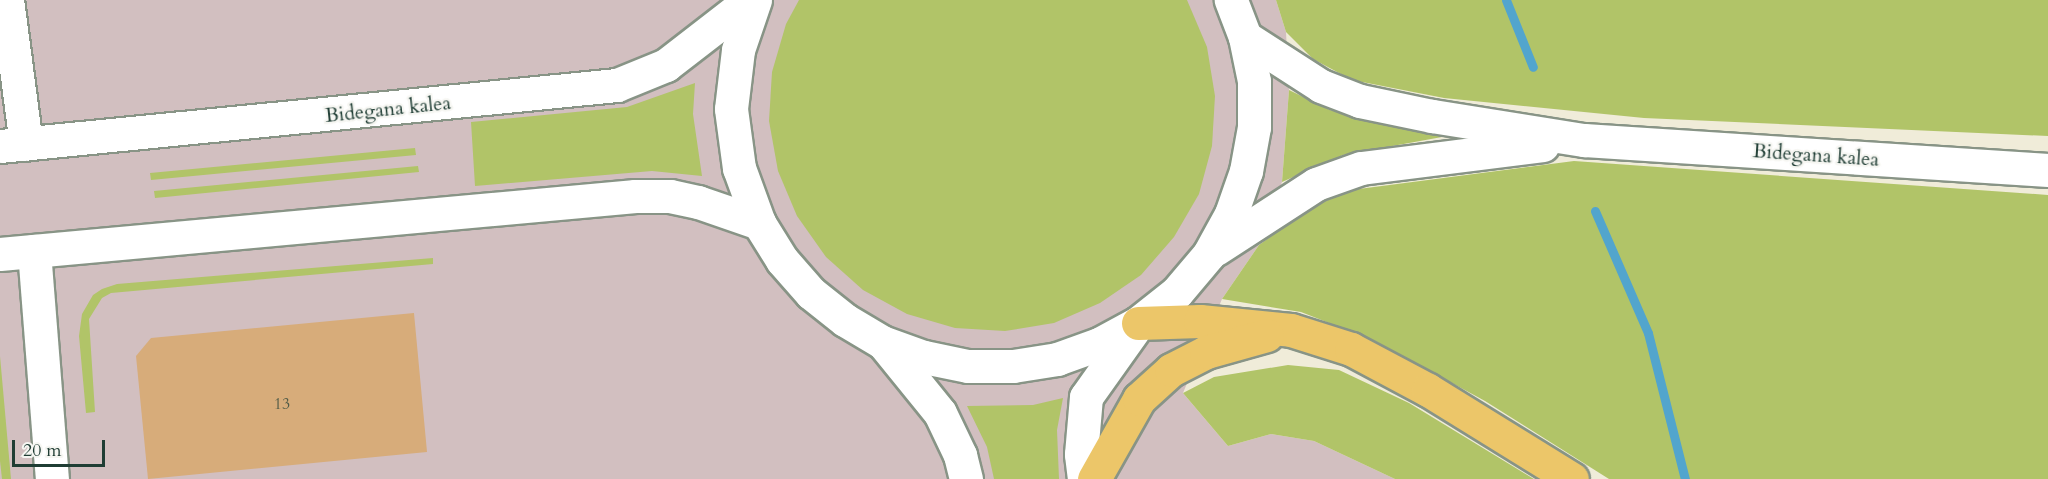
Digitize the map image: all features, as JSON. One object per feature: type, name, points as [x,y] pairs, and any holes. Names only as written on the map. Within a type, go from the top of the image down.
[{"type":"highway","points":[[1138,323],[1200,321],[1291,330],[1351,349],[1428,390],[1572,479]]},
{"type":"highway","points":[[1094,479],[1138,399],[1171,370],[1206,352],[1291,330]]},
{"type":"street","points":[[7,0],[13,145]]},
{"type":"street","name":"Bidegana kalea","points":[[13,145],[617,86],[666,65],[750,0]]},
{"type":"street","points":[[755,0],[738,50],[731,109],[739,168],[759,223],[782,260],[811,293],[845,320],[882,342],[924,357],[968,366],[1013,366],[1057,359],[1099,344],[1138,323],[1177,292],[1209,254],[1231,214],[1246,171],[1252,138],[1254,81],[1245,37],[1231,0]]},
{"type":"street","name":"Bidegana kalea","points":[[1245,37],[1321,87],[1360,101],[1584,140],[2048,170]]},
{"type":"street","name":"Bidegana kalea","points":[[1209,254],[1316,184],[1361,168],[1584,140]]},
{"type":"street","points":[[0,254],[635,196],[670,196],[698,202],[759,223]]},
{"type":"street","points":[[34,251],[51,479]]},
{"type":"street","points":[[1084,479],[1081,454],[1086,397],[1138,323]]},
{"type":"street","points":[[882,342],[940,413],[960,454],[966,479]]},
{"type":"shaded area","points":[[0,0],[1276,0],[1286,32],[1289,90],[1282,182],[1259,245],[1222,299],[1183,393],[1228,446],[1271,434],[1314,441],[1395,479],[0,479]]},
{"type":"green space","points":[[799,0],[1187,0],[1207,47],[1215,96],[1212,146],[1199,194],[1174,237],[1141,275],[1100,303],[1054,323],[1005,331],[955,328],[907,314],[863,290],[826,257],[797,216],[778,171],[769,121],[772,72],[786,24]]},
{"type":"green space","points":[[1276,0],[2048,0],[2048,136],[1644,118],[1444,98],[1352,80],[1313,59],[1286,32]]},
{"type":"green space","points":[[695,83],[693,114],[702,176],[652,171],[475,186],[471,122],[627,107]]},
{"type":"green space","points":[[1289,90],[1330,110],[1384,124],[1442,131],[1442,137],[1343,155],[1282,182]]},
{"type":"green space","points":[[415,148],[416,155],[151,180],[150,173]]},
{"type":"green space","points":[[1574,161],[2048,195],[2048,479],[1609,479],[1485,401],[1373,340],[1301,312],[1222,299],[1259,245],[1310,208],[1351,190]]},
{"type":"green space","points":[[418,166],[419,172],[155,198],[154,191]]},
{"type":"green space","points":[[433,258],[433,264],[111,293],[102,298],[89,319],[95,412],[86,413],[79,336],[82,314],[93,295],[102,289],[117,284]]},
{"type":"green space","points":[[0,356],[11,479],[2,479],[0,461]]},
{"type":"green space","points":[[1288,365],[1339,370],[1409,403],[1534,479],[1395,479],[1314,441],[1271,434],[1228,446],[1183,393],[1214,377]]},
{"type":"green space","points":[[1063,398],[1057,430],[1059,479],[994,479],[987,447],[967,406],[1033,405]]},
{"type":"building","points":[[414,313],[427,452],[148,479],[136,356],[151,338]]},
{"type":"waterway","points":[[1506,0],[1533,67]]},
{"type":"waterway","points":[[1595,211],[1648,333],[1685,479]]}]
